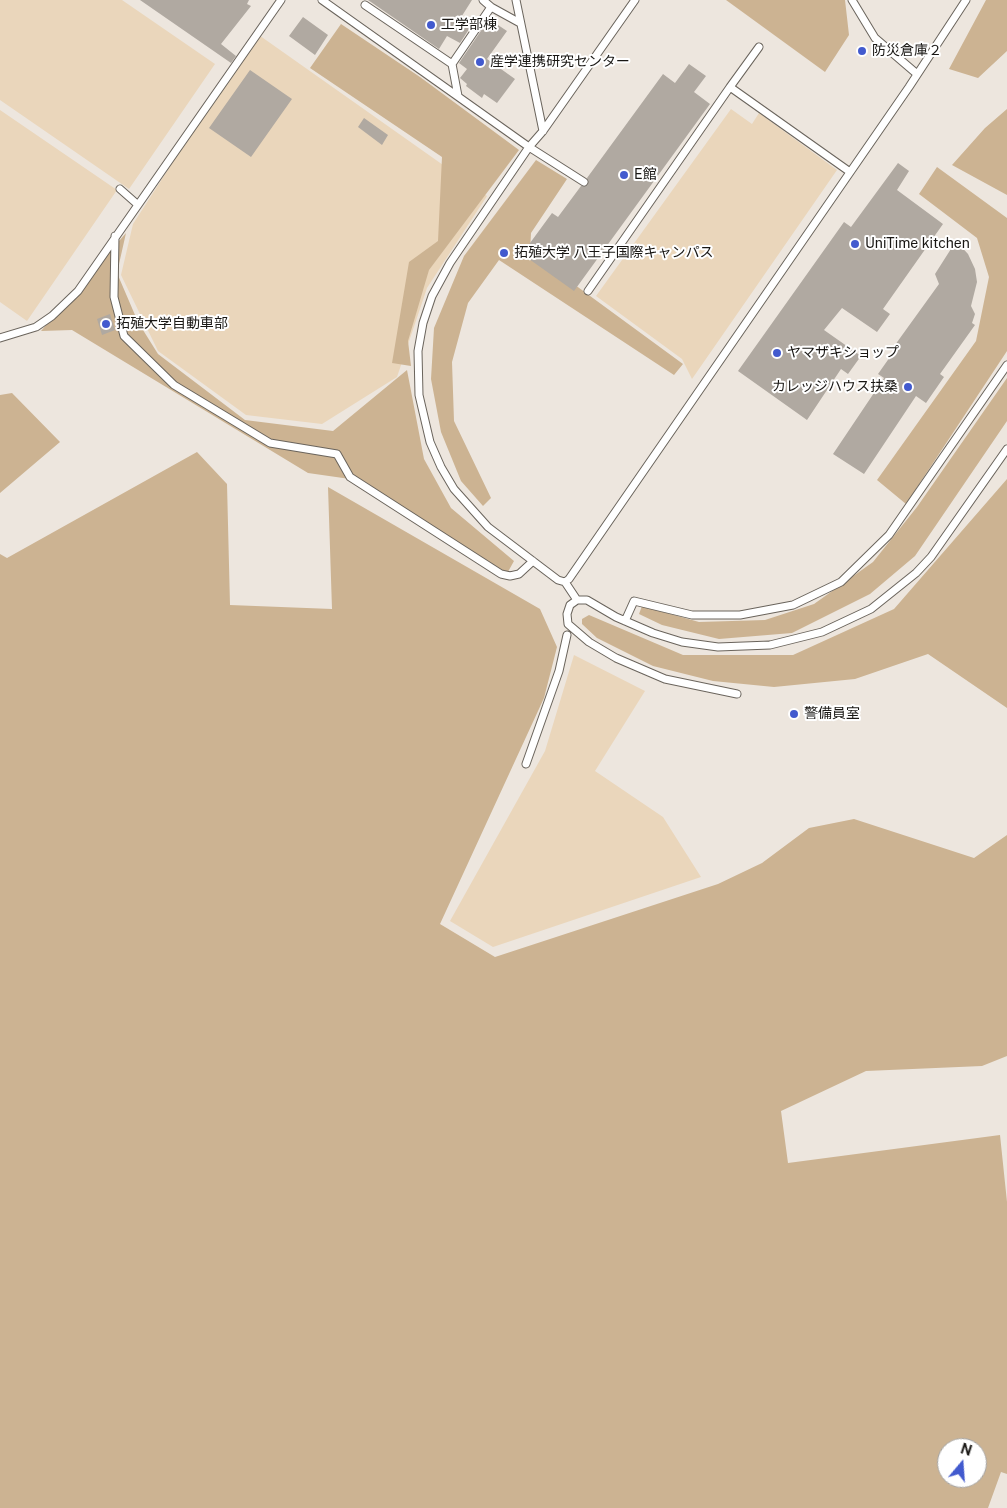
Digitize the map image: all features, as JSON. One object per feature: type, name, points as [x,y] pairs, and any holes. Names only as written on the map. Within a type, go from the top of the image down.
[{"type":"lane","points":[[0,338],[36,327],[52,316],[78,290],[281,0]]},
{"type":"lane","points":[[322,0],[529,147],[584,182]]},
{"type":"lane","points":[[484,0],[491,7],[520,23]]},
{"type":"lane","points":[[516,0],[543,131]]},
{"type":"lane","points":[[577,600],[565,582],[533,561],[488,527],[460,496],[445,474],[430,442],[420,395],[418,351],[423,323],[432,296],[450,263],[529,147],[543,131],[635,0]]},
{"type":"lane","points":[[852,0],[875,38],[917,74]]},
{"type":"lane","points":[[565,582],[570,579],[966,0]]},
{"type":"lane","points":[[365,5],[452,64]]},
{"type":"lane","points":[[458,96],[452,64],[491,7]]},
{"type":"lane","points":[[588,291],[759,47]]},
{"type":"lane","points":[[730,87],[850,172]]},
{"type":"lane","points":[[120,189],[137,204]]},
{"type":"lane","points":[[115,236],[114,296],[124,336],[174,385],[270,443],[337,454],[350,477],[501,574],[510,576],[519,574],[533,561]]},
{"type":"lane","points":[[625,621],[634,600],[692,615],[740,615],[793,605],[841,582],[889,535],[1007,365]]},
{"type":"lane","points":[[737,694],[666,679],[616,658],[590,642],[568,624],[567,614],[570,604],[577,600],[587,600],[625,621],[653,633],[682,642],[718,647],[744,647],[797,640],[846,622],[895,592],[916,573],[930,557],[1007,449]]},
{"type":"lane","points":[[526,764],[559,671],[568,635]]},
{"type":"shaded area","points":[[0,0],[122,0],[215,64],[129,189],[0,100]]},
{"type":"shaded area","points":[[726,0],[845,0],[849,35],[825,72]]},
{"type":"shaded area","points":[[986,0],[1007,0],[1007,51],[978,78],[949,69]]},
{"type":"shaded area","points":[[341,24],[420,77],[519,150],[429,270],[408,341],[411,366],[392,363],[409,262],[438,241],[442,157],[310,68]]},
{"type":"shaded area","points":[[256,33],[487,196],[427,288],[397,377],[322,424],[246,415],[158,351],[121,275],[133,224]]},
{"type":"shaded area","points":[[731,109],[752,124],[759,113],[837,170],[692,379],[682,359],[596,296]]},
{"type":"shaded area","points":[[1007,109],[1007,195],[952,165],[985,128]]},
{"type":"shaded area","points":[[0,110],[117,190],[27,321],[0,302]]},
{"type":"shaded area","points":[[536,160],[567,179],[531,233],[530,252],[683,364],[674,375],[499,260],[468,303],[452,362],[454,421],[491,498],[483,506],[461,481],[441,432],[431,379],[434,328],[464,256]]},
{"type":"shaded area","points":[[937,167],[1007,218],[1007,351],[906,504],[877,480],[976,341],[989,277],[977,238],[919,194]]},
{"type":"shaded area","points":[[126,233],[117,273],[138,322],[158,354],[245,420],[333,431],[407,370],[424,459],[451,508],[514,561],[504,579],[364,481],[308,473],[72,330],[41,331]]},
{"type":"shaded area","points":[[1007,378],[1007,421],[915,556],[870,594],[792,633],[719,639],[662,625],[639,614],[642,606],[699,622],[765,620],[814,604],[873,562],[917,507]]},
{"type":"shaded area","points":[[12,393],[60,442],[0,493],[0,395]]},
{"type":"shaded area","points":[[197,452],[227,484],[230,605],[332,609],[328,487],[540,609],[557,647],[544,698],[440,924],[495,957],[718,884],[762,863],[809,828],[854,819],[974,858],[1007,835],[1007,1056],[982,1066],[866,1071],[781,1111],[788,1163],[1000,1135],[1007,1202],[1007,1474],[1001,1472],[988,1508],[0,1508],[0,554],[7,558]]},
{"type":"shaded area","points":[[1007,479],[1007,708],[928,654],[855,679],[774,687],[713,681],[653,666],[597,638],[582,624],[582,619],[589,615],[683,655],[793,655],[894,609]]},
{"type":"shaded area","points":[[574,655],[645,691],[595,771],[663,817],[701,877],[493,947],[450,921],[545,751]]},
{"type":"building","points":[[140,0],[249,0],[247,4],[251,6],[221,44],[236,56],[231,63]]},
{"type":"building","name":"工学部棟","points":[[368,0],[472,0],[460,19],[471,26],[460,43],[447,36],[439,49]]},
{"type":"building","points":[[303,17],[328,35],[315,55],[289,36]]},
{"type":"building","name":"産学連携研究センター","points":[[489,19],[507,31],[487,59],[515,79],[497,103],[484,94],[482,98],[466,86],[467,84],[460,78],[467,69],[459,63]]},
{"type":"building","name":"E館","points":[[689,64],[706,76],[694,92],[710,104],[574,291],[522,254],[552,213],[558,217],[581,186],[588,185],[587,178],[663,74],[675,83]]},
{"type":"building","points":[[250,70],[292,99],[251,157],[209,128]]},
{"type":"building","points":[[364,118],[388,135],[382,145],[358,127]]},
{"type":"building","points":[[898,163],[909,171],[897,190],[943,224],[883,309],[890,314],[877,332],[842,308],[824,330],[861,356],[848,374],[841,369],[807,420],[738,371],[844,222],[851,227]]},
{"type":"building","name":"カレッジハウス扶桑","points":[[956,241],[968,254],[975,269],[977,282],[971,306],[975,314],[972,323],[975,325],[940,374],[944,377],[926,403],[916,396],[864,474],[833,454],[884,378],[878,374],[897,347],[895,345],[939,284],[935,274]]},
{"type":"building","name":"拓殖大学自動車部","points":[[110,314],[115,330],[102,335],[97,319]]},
{"type":"place","name":"工学部棟","points":[[431,25]]},
{"type":"place","name":"防災倉庫２","points":[[862,51]]},
{"type":"place","name":"産学連携研究センター","points":[[480,62]]},
{"type":"place","name":"E館","points":[[624,175]]},
{"type":"place","name":"UniTime kitchen","points":[[855,244]]},
{"type":"place","name":"拓殖大学 八王子国際キャンパス","points":[[504,253]]},
{"type":"place","name":"拓殖大学自動車部","points":[[106,324]]},
{"type":"place","name":"ヤマザキショップ","points":[[777,353]]},
{"type":"place","name":"カレッジハウス扶桑","points":[[908,387]]},
{"type":"place","name":"警備員室","points":[[794,714]]}]
